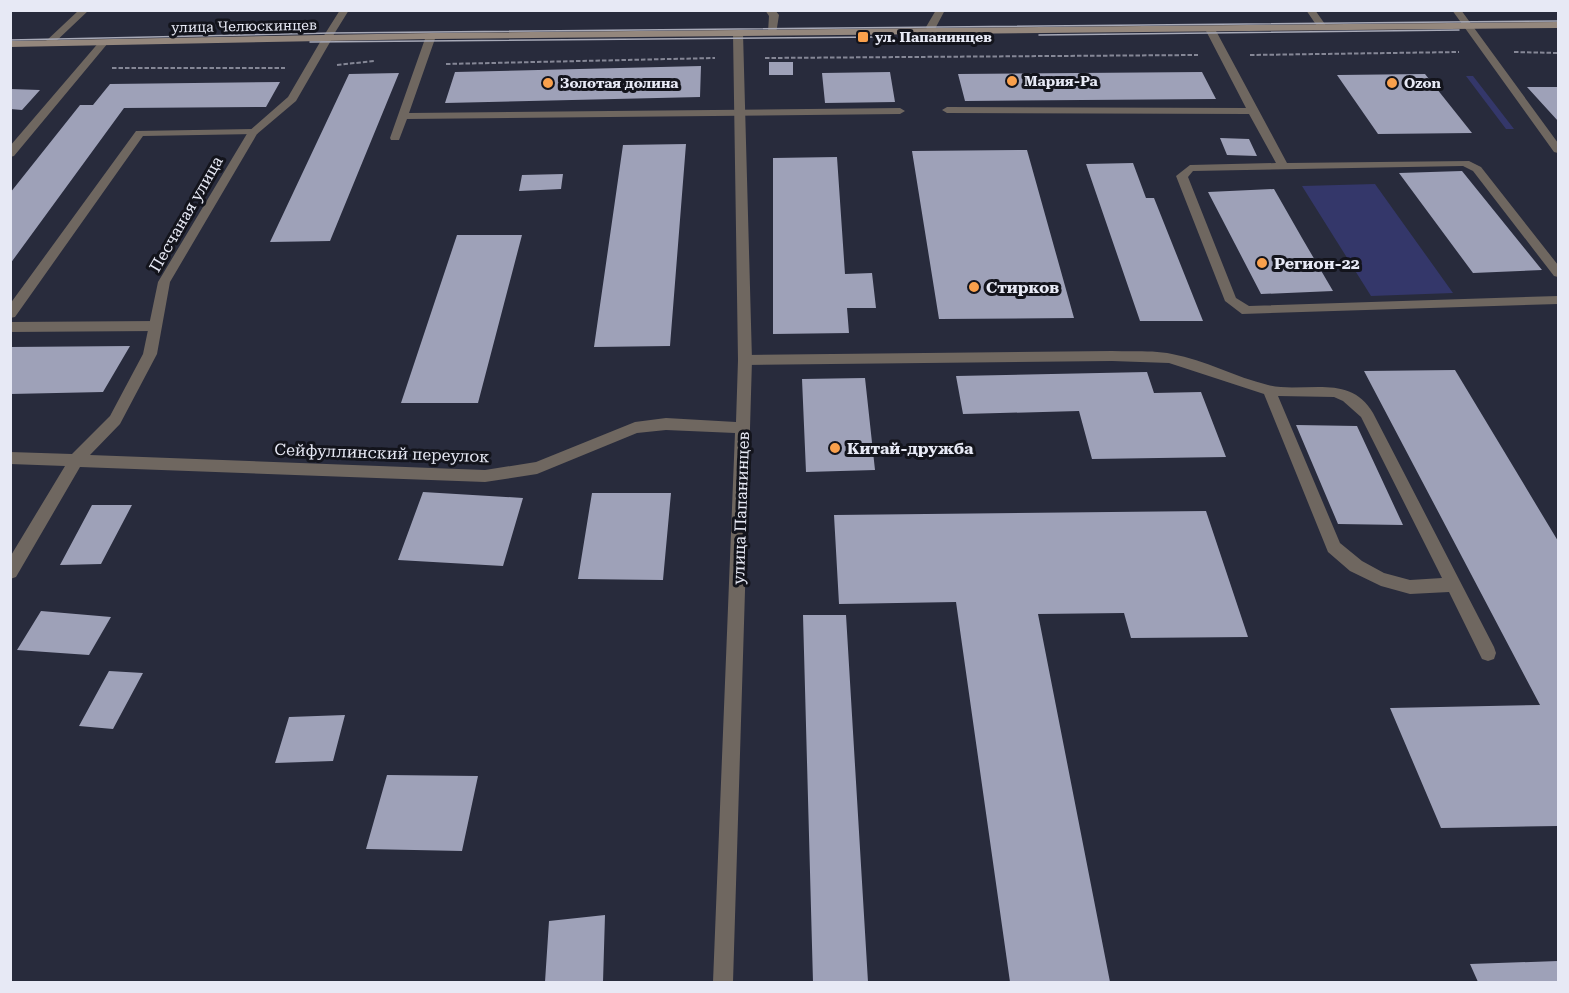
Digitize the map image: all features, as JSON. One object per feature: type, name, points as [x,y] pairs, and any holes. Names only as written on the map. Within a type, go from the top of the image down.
[{"type":"main road","name":"улица Челюскинцев","points":[[10,44],[328,37],[1558,25]]},
{"type":"street","points":[[48,44],[84,10]]},
{"type":"street","name":"Песчаная улица","points":[[10,572],[76,459],[115,420],[150,354],[164,282],[253,132],[292,99],[345,10]]},
{"type":"street","points":[[932,31],[931,27],[941,10]]},
{"type":"street","points":[[1310,10],[1322,27]]},
{"type":"street","points":[[1456,10],[1558,150]]},
{"type":"street","points":[[773,12],[773,32]]},
{"type":"street","points":[[1210,29],[1283,166]]},
{"type":"street","name":"улица Папанинцев","points":[[723,982],[746,360],[738,33]]},
{"type":"street","points":[[394,138],[431,36]]},
{"type":"street","points":[[10,154],[103,43]]},
{"type":"street","points":[[946,110],[1253,111]]},
{"type":"street","points":[[402,117],[900,111]]},
{"type":"street","points":[[10,314],[140,133],[253,132]]},
{"type":"street","points":[[1558,273],[1477,169],[1470,165],[1461,163],[1190,168],[1182,176],[1232,301],[1240,308],[1254,312],[1558,300]]},
{"type":"street","points":[[10,327],[156,326]]},
{"type":"street","points":[[746,360],[1112,356],[1168,358],[1213,369],[1269,391],[1324,390],[1348,397],[1360,405],[1366,413],[1488,653]]},
{"type":"street","points":[[1269,391],[1334,547],[1356,566],[1381,579],[1410,587],[1454,585]]},
{"type":"street","name":"Сейфуллинский переулок","points":[[10,458],[485,476],[537,468],[635,428],[666,424],[743,428]]},
{"type":"path","points":[[765,58],[1558,52]]},
{"type":"path","points":[[424,56],[447,64],[722,58]]},
{"type":"path","points":[[81,69],[309,68],[378,61]]},
{"type":"shaded area","points":[[1466,76],[1473,76],[1514,129],[1506,129]]},
{"type":"shaded area","points":[[1375,184],[1453,293],[1371,296],[1302,186]]},
{"type":"building","points":[[769,62],[793,62],[793,75],[769,75]]},
{"type":"building","points":[[701,66],[700,97],[445,103],[455,72]]},
{"type":"building","points":[[890,72],[895,102],[825,103],[822,73]]},
{"type":"building","points":[[1202,72],[1216,99],[965,101],[958,74]]},
{"type":"building","points":[[399,73],[330,241],[270,242],[349,74]]},
{"type":"building","points":[[1425,74],[1472,133],[1378,134],[1337,75]]},
{"type":"building","points":[[280,82],[266,107],[124,108],[10,264],[10,193],[80,105],[93,105],[110,84]]},
{"type":"building","points":[[1527,87],[1558,87],[1558,121]]},
{"type":"building","points":[[10,89],[40,90],[22,110],[10,109]]},
{"type":"building","points":[[1220,138],[1249,139],[1257,156],[1227,155]]},
{"type":"building","points":[[686,144],[670,346],[594,347],[623,145]]},
{"type":"building","points":[[1027,150],[1074,318],[939,319],[912,151]]},
{"type":"building","points":[[837,157],[845,274],[872,273],[876,308],[847,308],[849,333],[773,334],[773,158]]},
{"type":"building","points":[[1133,163],[1146,198],[1154,198],[1203,321],[1140,321],[1086,164]]},
{"type":"building","points":[[1462,171],[1542,270],[1473,273],[1399,173]]},
{"type":"building","points":[[563,174],[561,189],[519,191],[522,175]]},
{"type":"building","points":[[1274,189],[1333,291],[1261,294],[1208,192]]},
{"type":"building","points":[[457,235],[522,235],[478,403],[401,403]]},
{"type":"building","points":[[130,346],[103,392],[10,394],[10,347]]},
{"type":"building","points":[[1455,370],[1558,541],[1558,826],[1441,828],[1390,708],[1540,705],[1364,371]]},
{"type":"building","points":[[1147,372],[1154,393],[1201,392],[1226,457],[1092,459],[1079,411],[963,414],[956,376]]},
{"type":"building","points":[[865,378],[875,470],[806,472],[802,379]]},
{"type":"building","points":[[1296,425],[1357,426],[1403,525],[1338,524]]},
{"type":"building","points":[[423,492],[523,498],[503,566],[398,560]]},
{"type":"building","points":[[592,493],[671,493],[663,580],[578,579]]},
{"type":"building","points":[[92,505],[132,505],[101,564],[60,565]]},
{"type":"building","points":[[1206,511],[1248,637],[1131,638],[1124,613],[1038,614],[1110,982],[1010,982],[956,602],[839,604],[834,515]]},
{"type":"building","points":[[41,611],[111,617],[89,655],[17,650]]},
{"type":"building","points":[[803,615],[846,615],[868,982],[813,982]]},
{"type":"building","points":[[109,671],[143,673],[113,729],[79,726]]},
{"type":"building","points":[[345,715],[333,761],[275,763],[289,717]]},
{"type":"building","points":[[387,775],[478,776],[462,851],[366,849]]},
{"type":"building","points":[[605,915],[603,982],[545,982],[549,921]]},
{"type":"building","points":[[1558,961],[1558,982],[1478,982],[1470,964]]},
{"type":"tram line","points":[[10,40],[331,33],[1558,21]]},
{"type":"tram line","points":[[1039,35],[1459,30]]},
{"type":"tram line","points":[[310,42],[880,37]]},
{"type":"place","name":"ул. Папанинцев","points":[[863,37]]},
{"type":"place","name":"Мария-Ра","points":[[1012,81]]},
{"type":"place","name":"Золотая долина","points":[[548,83]]},
{"type":"place","name":"Ozon","points":[[1392,83]]},
{"type":"place","name":"Регион-22","points":[[1262,263]]},
{"type":"place","name":"Стирков","points":[[974,287]]},
{"type":"place","name":"Китай-дружба","points":[[835,448]]}]
